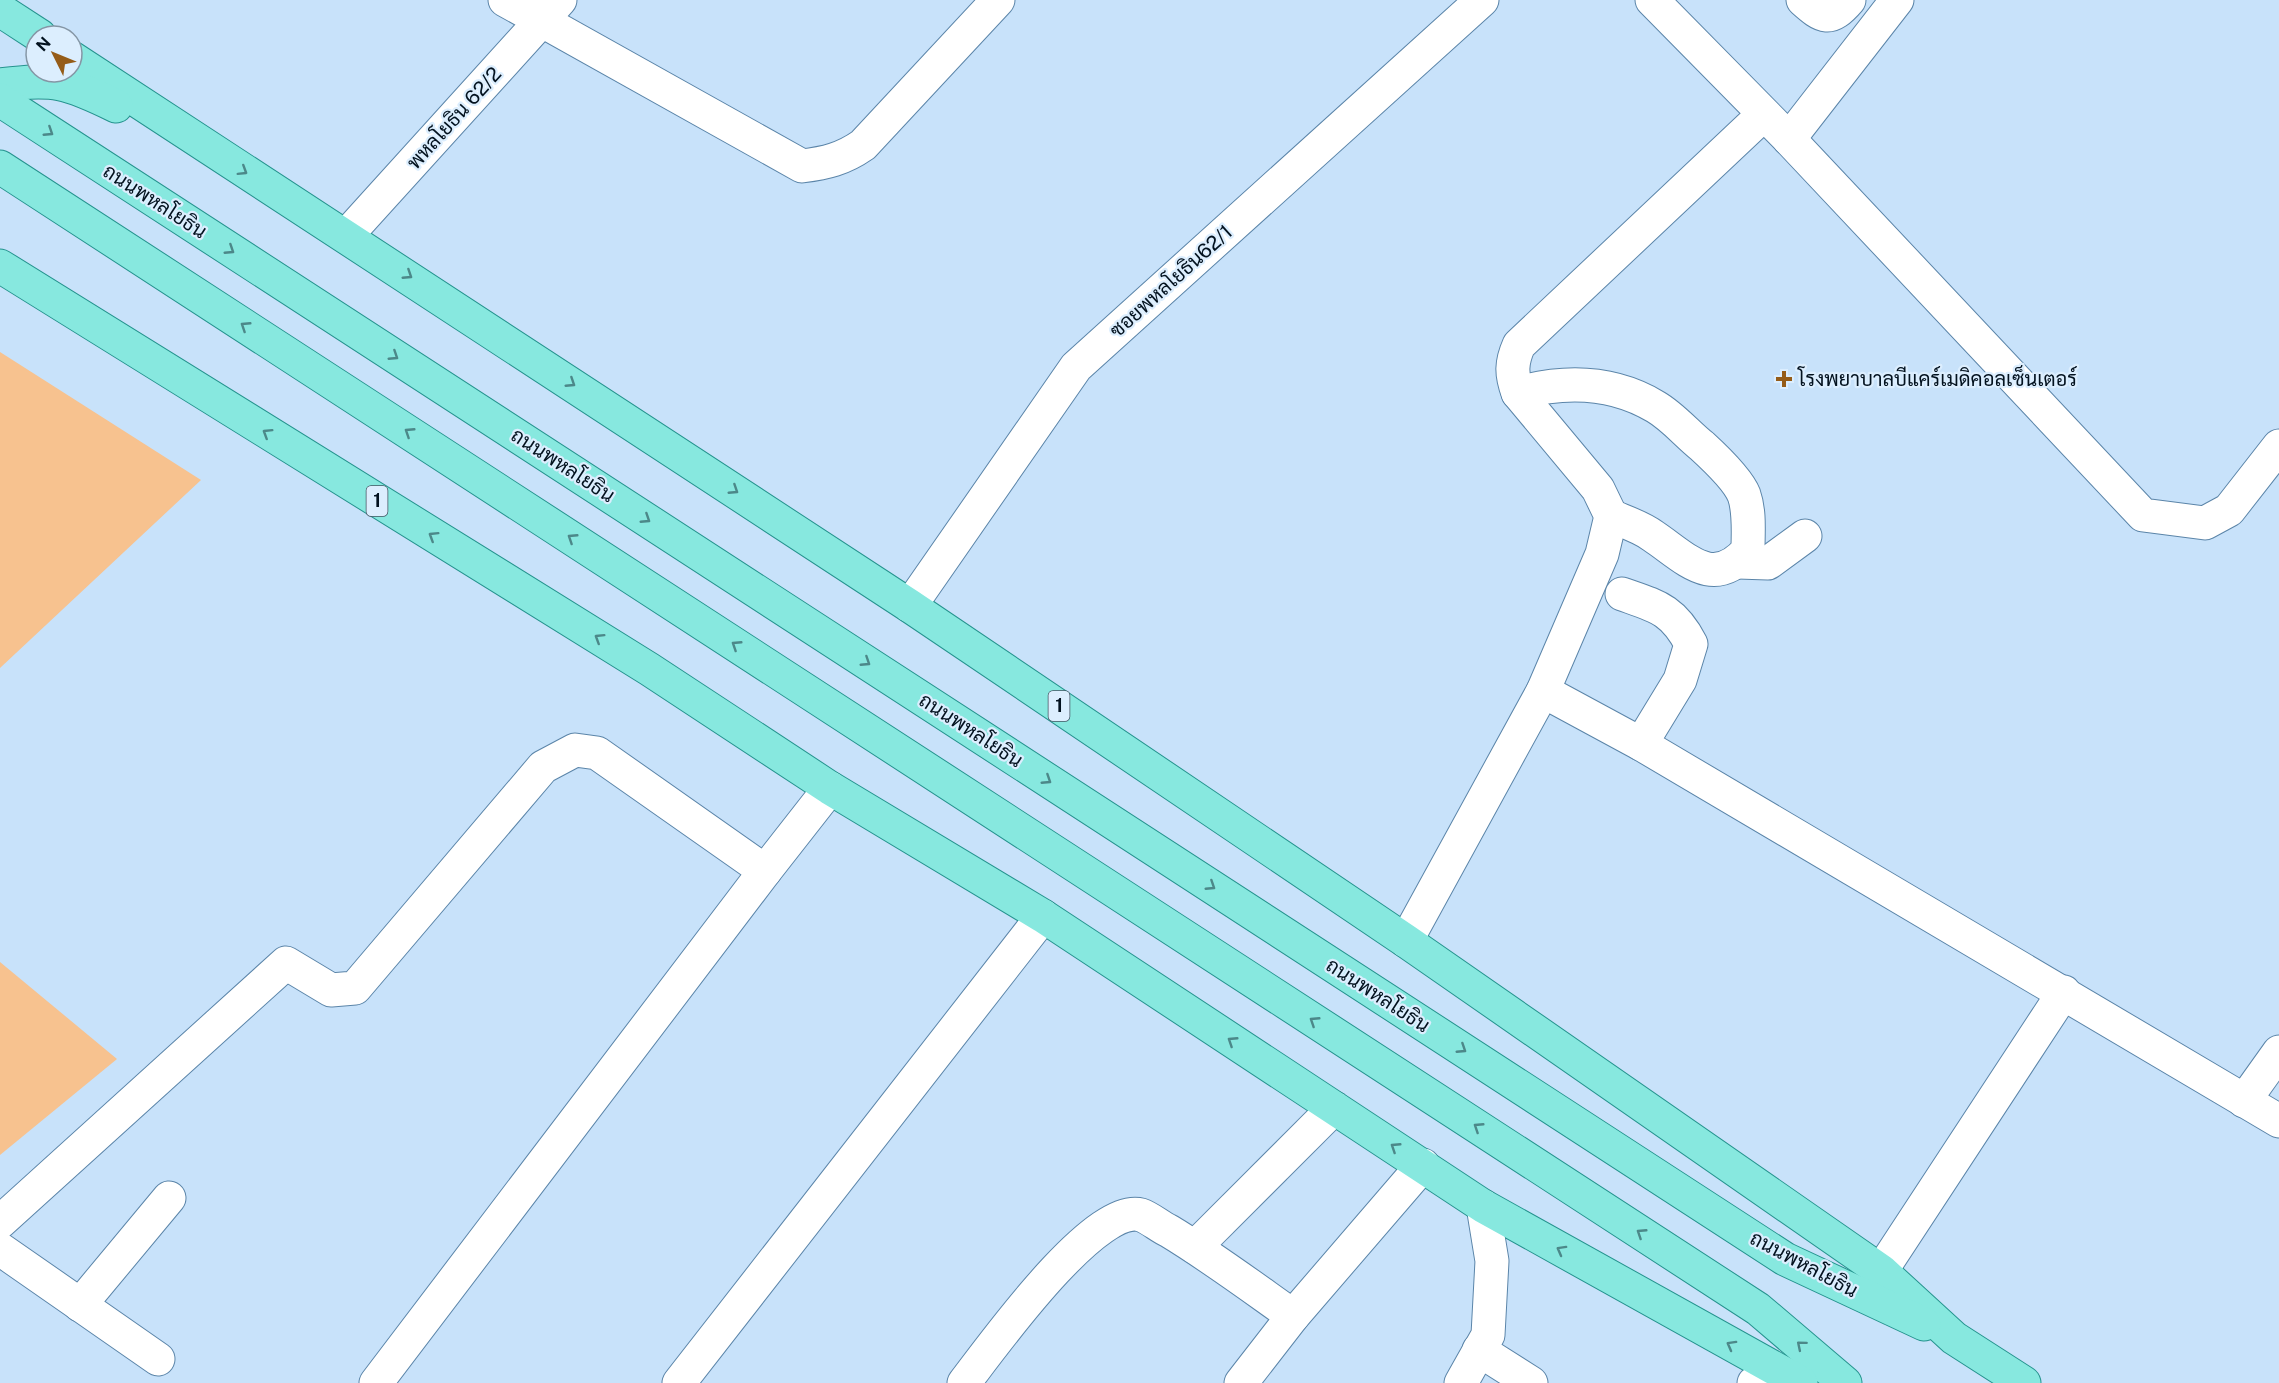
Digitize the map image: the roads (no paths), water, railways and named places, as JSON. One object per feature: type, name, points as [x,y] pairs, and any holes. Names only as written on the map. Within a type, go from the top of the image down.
[{"type":"main road","points":[[0,9],[24,25]]},
{"type":"main road","name":"ถนนพหลโยธิน","points":[[84,66],[216,154],[347,235],[910,606],[1406,940],[1881,1271],[1954,1338]]},
{"type":"main road","points":[[0,85],[51,81],[80,88],[216,154]]},
{"type":"main road","name":"ถนนพหลโยธิน","points":[[0,100],[1785,1259],[1954,1338],[2024,1383]]},
{"type":"main road","points":[[0,166],[1758,1309],[1845,1383]]},
{"type":"main road","points":[[0,251],[106,334]]},
{"type":"main road","name":"1","points":[[0,266],[106,334],[649,669],[830,788],[1043,916],[1483,1206],[1778,1379]]},
{"type":"street","points":[[505,0],[550,11],[802,166],[839,159],[863,145],[998,0]]},
{"type":"street","name":"ซอยพหลโยธิน62/1","points":[[910,606],[1076,367],[1482,0]]},
{"type":"street","points":[[1652,0],[1789,139],[2143,514],[2205,523],[2229,510],[2279,446]]},
{"type":"street","points":[[1803,0],[1821,15],[1844,6],[1867,39]]},
{"type":"street","points":[[1789,139],[1897,0]]},
{"type":"street","name":"พหลโยธิน 62/2","points":[[347,235],[550,11]]},
{"type":"street","points":[[1406,940],[1543,691],[1602,554],[1611,516],[1598,489],[1518,393],[1512,377],[1512,362],[1519,345],[1763,115]]},
{"type":"street","points":[[1518,393],[1551,384],[1586,384],[1614,390],[1657,407],[1715,458],[1743,493],[1748,518],[1748,550],[1738,562]]},
{"type":"street","points":[[1611,516],[1652,534],[1691,565],[1714,570],[1738,562],[1768,563],[1805,536]]},
{"type":"street","points":[[1622,594],[1664,609],[1682,627],[1691,644],[1680,680],[1641,744]]},
{"type":"street","points":[[1543,691],[1641,744],[2279,1121]]},
{"type":"street","points":[[0,1222],[286,963],[331,990],[355,988],[543,767],[575,750],[597,753],[765,871]]},
{"type":"street","points":[[376,1383],[830,788]]},
{"type":"street","points":[[679,1383],[1043,916]]},
{"type":"street","points":[[1881,1271],[2064,992]]},
{"type":"street","points":[[2244,1101],[2279,1052]]},
{"type":"street","points":[[1194,1247],[1334,1108]]},
{"type":"street","points":[[1242,1383],[1293,1316],[1423,1165]]},
{"type":"street","points":[[81,1305],[169,1198]]},
{"type":"street","points":[[1461,1383],[1488,1335],[1491,1261],[1483,1206]]},
{"type":"street","points":[[964,1383],[1040,1286],[1098,1229],[1119,1217],[1140,1215],[1194,1247],[1293,1316]]},
{"type":"street","points":[[0,1249],[158,1359]]},
{"type":"street","points":[[1479,1350],[1531,1383]]},
{"type":"place","name":"โรงพยาบาลบีแคร์เมดิคอลเซ็นเตอร์","points":[[1784,379]]}]
